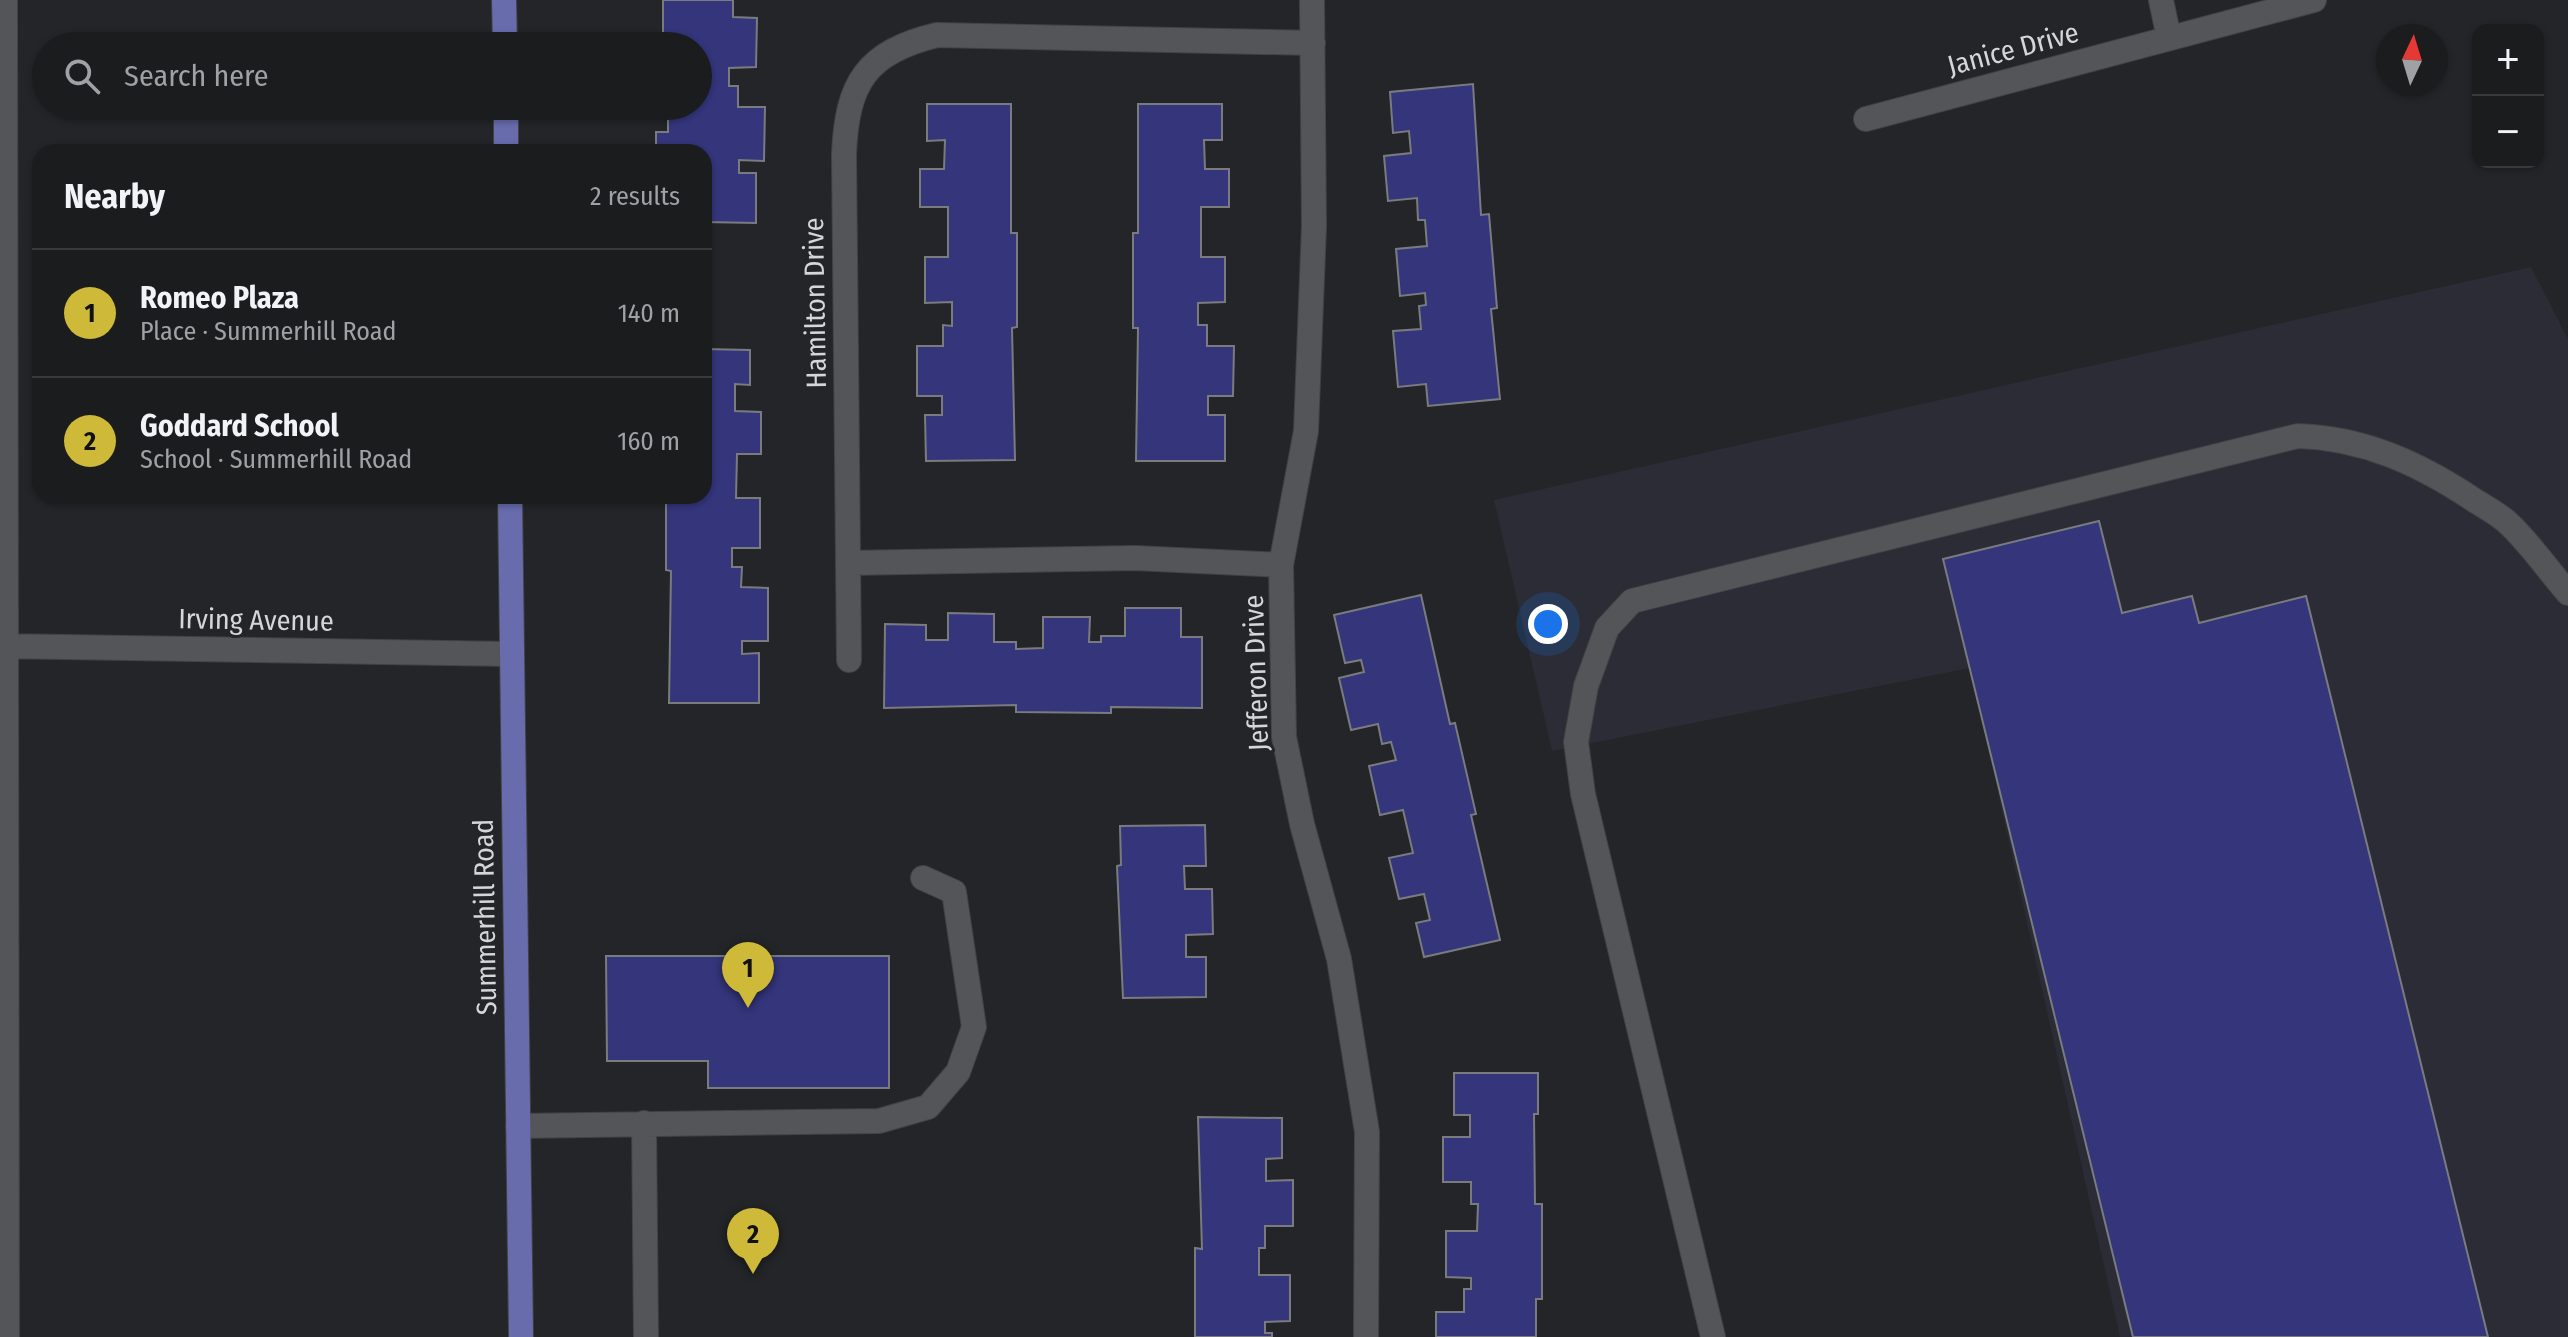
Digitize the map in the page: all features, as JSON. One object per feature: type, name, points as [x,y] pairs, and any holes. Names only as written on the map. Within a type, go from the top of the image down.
[{"type":"main road","points":[[504,0],[505,32]]},
{"type":"main road","points":[[506,120],[506,144]]},
{"type":"main road","name":"Summerhill Road","points":[[510,504],[521,1337]]},
{"type":"street","name":"Jefferon Drive","points":[[1312,0],[1314,226],[1306,431],[1281,565],[1284,737],[1302,824],[1339,959],[1367,1132],[1366,1337]]},
{"type":"street","points":[[2161,0],[2169,38]]},
{"type":"street","name":"Janice Drive","points":[[1866,119],[2314,0]]},
{"type":"street","points":[[4,16],[3,1145],[7,1337]]},
{"type":"street","name":"Hamilton Drive","points":[[849,660],[845,114],[858,84],[878,60],[906,43],[937,35],[1313,43]]},
{"type":"street","points":[[1713,1337],[1587,809],[1576,742],[1586,686],[1607,628],[1632,601],[2298,436],[2334,437],[2409,460],[2507,521],[2568,593]]},
{"type":"street","points":[[848,563],[1135,558],[1281,565]]},
{"type":"street","name":"Irving Avenue","points":[[3,646],[512,654]]},
{"type":"street","points":[[518,1126],[879,1121],[928,1107],[958,1072],[974,1027],[954,892],[923,878]]},
{"type":"street","points":[[644,1123],[646,1337]]},
{"type":"shaded area","points":[[2531,267],[2568,339],[2568,1337],[2120,1337],[1970,668],[1552,751],[1494,500]]},
{"type":"building","points":[[663,0],[733,0],[733,17],[757,18],[756,67],[729,68],[729,86],[738,86],[738,107],[765,107],[764,161],[739,160],[739,173],[756,173],[756,223],[712,222],[712,144],[656,144],[656,132],[668,132],[668,120],[712,120],[712,32],[663,32]]},
{"type":"building","points":[[1473,84],[1481,215],[1489,214],[1497,308],[1491,309],[1500,399],[1428,406],[1426,384],[1398,387],[1393,331],[1421,329],[1419,306],[1426,305],[1425,293],[1400,296],[1396,249],[1427,246],[1425,220],[1418,220],[1417,198],[1388,201],[1384,156],[1411,153],[1409,131],[1393,133],[1390,92]]},
{"type":"building","points":[[927,104],[1011,104],[1011,233],[1017,233],[1017,327],[1012,328],[1015,460],[926,461],[925,415],[942,415],[942,396],[917,396],[917,346],[943,346],[943,325],[952,326],[952,302],[925,303],[925,257],[948,257],[948,207],[920,207],[920,169],[944,169],[945,140],[927,141]]},
{"type":"building","points":[[1138,104],[1222,104],[1222,140],[1204,140],[1205,169],[1229,169],[1229,207],[1201,207],[1201,257],[1225,257],[1225,302],[1198,303],[1198,325],[1207,325],[1207,346],[1234,346],[1233,396],[1208,396],[1208,415],[1225,415],[1225,461],[1136,461],[1138,328],[1133,328],[1133,233],[1138,233]]},
{"type":"building","points":[[712,349],[750,350],[750,385],[735,384],[735,411],[761,412],[761,454],[737,454],[736,498],[760,498],[760,548],[732,548],[732,567],[742,567],[741,587],[768,588],[768,641],[742,641],[742,654],[759,653],[759,703],[669,703],[671,571],[666,570],[666,504],[712,504]]},
{"type":"building","points":[[2099,521],[2122,613],[2192,596],[2199,623],[2306,596],[2488,1337],[2133,1337],[1943,559]]},
{"type":"building","points":[[1421,595],[1450,724],[1455,723],[1476,814],[1471,815],[1500,940],[1424,957],[1416,923],[1430,920],[1424,894],[1399,899],[1389,858],[1413,853],[1403,810],[1380,815],[1369,766],[1396,760],[1391,742],[1382,744],[1378,724],[1351,730],[1339,678],[1364,672],[1361,660],[1345,663],[1334,615]]},
{"type":"building","points":[[1125,608],[1181,608],[1181,637],[1202,637],[1202,708],[1111,707],[1111,713],[1016,712],[1016,705],[884,708],[885,624],[926,625],[926,640],[948,640],[948,613],[994,614],[994,642],[1016,642],[1016,649],[1043,648],[1043,617],[1090,617],[1089,642],[1101,642],[1101,636],[1125,636]]},
{"type":"building","points":[[1205,825],[1206,866],[1184,866],[1185,889],[1212,889],[1213,934],[1186,935],[1186,957],[1206,957],[1206,997],[1123,998],[1117,866],[1121,865],[1120,826]]},
{"type":"building","points":[[606,956],[889,956],[889,1088],[708,1088],[708,1061],[607,1061]]},
{"type":"building","points":[[1454,1073],[1538,1073],[1538,1114],[1534,1114],[1535,1204],[1542,1204],[1542,1299],[1536,1299],[1536,1337],[1436,1337],[1436,1312],[1464,1312],[1464,1289],[1471,1289],[1471,1278],[1446,1277],[1446,1231],[1477,1231],[1478,1204],[1471,1204],[1471,1182],[1443,1182],[1443,1137],[1470,1137],[1470,1115],[1454,1115]]},
{"type":"building","points":[[1198,1117],[1282,1118],[1282,1158],[1266,1159],[1266,1181],[1293,1180],[1293,1226],[1265,1226],[1265,1248],[1259,1248],[1259,1275],[1290,1275],[1290,1321],[1265,1322],[1265,1333],[1272,1333],[1272,1337],[1195,1337],[1195,1248],[1202,1249]]},
{"type":"place","name":"Romeo Plaza","points":[[748,1008]]},
{"type":"place","name":"Goddard School","points":[[753,1274]]}]
